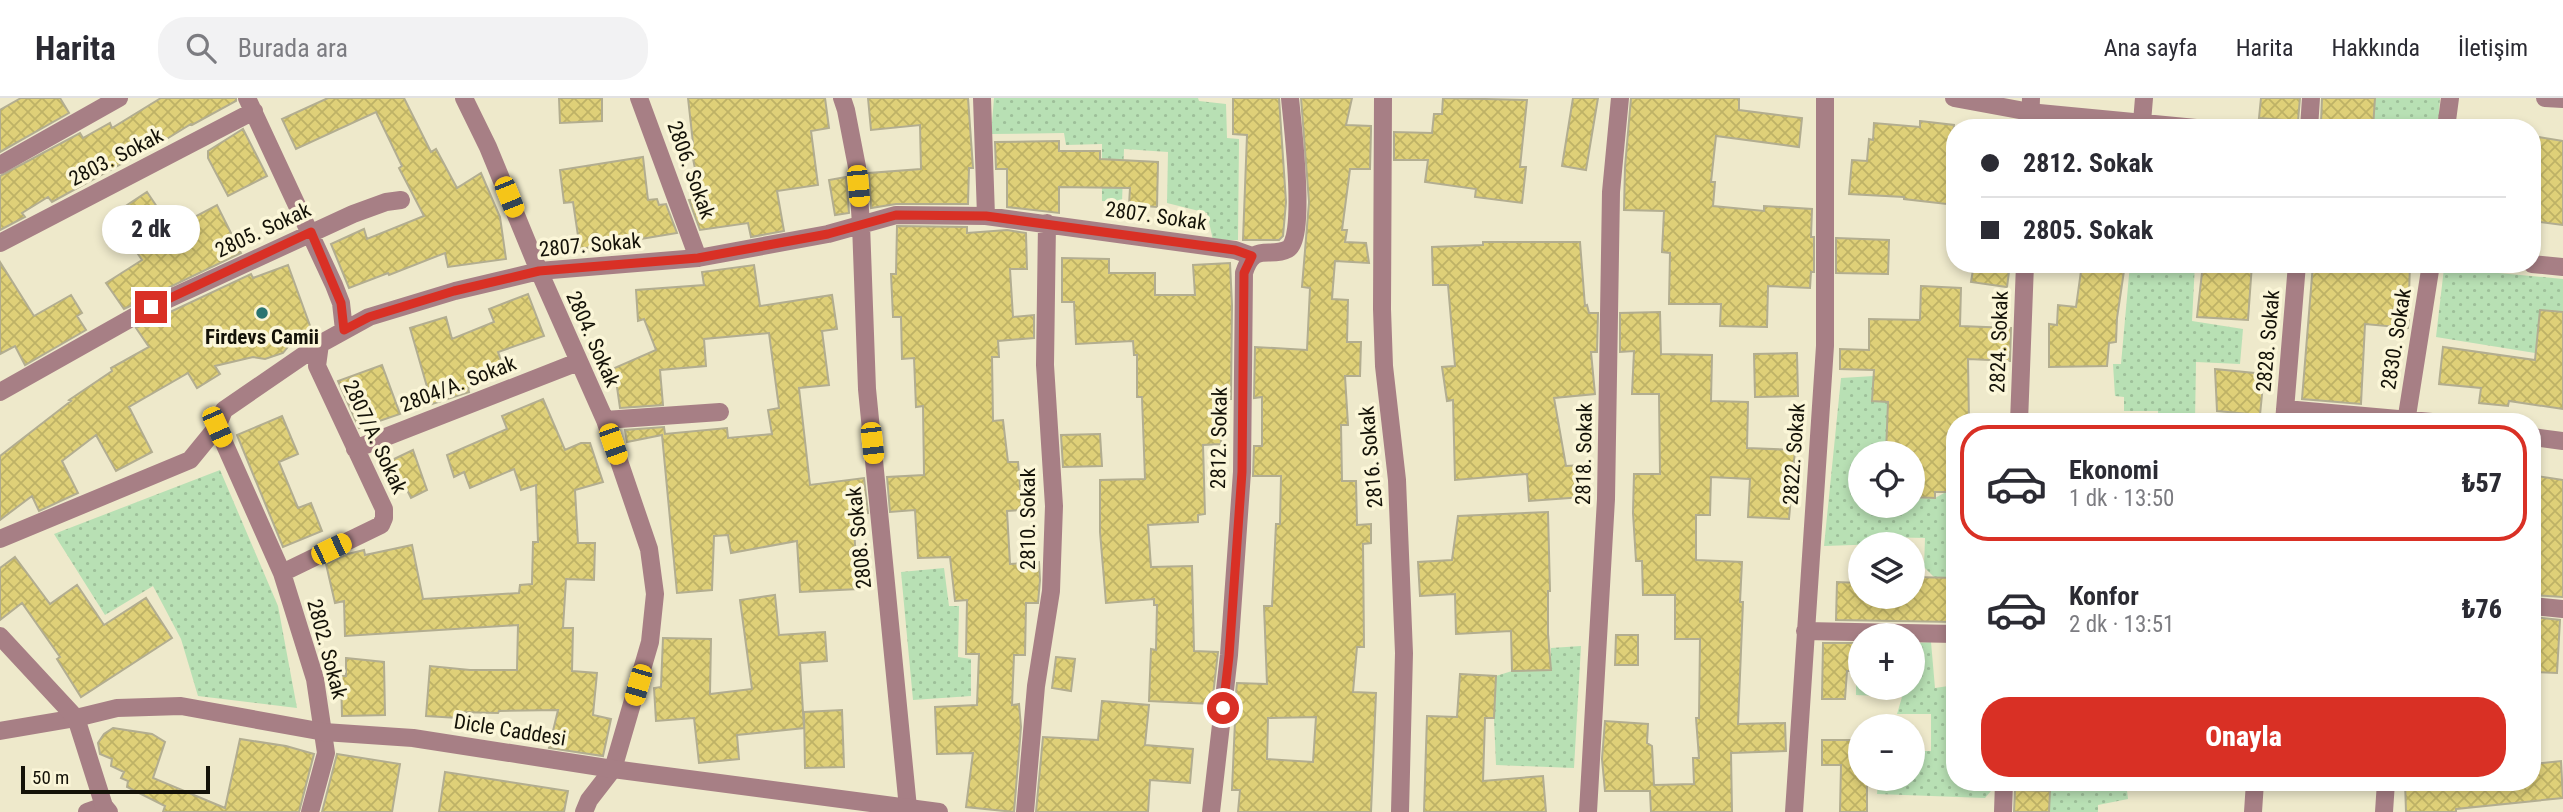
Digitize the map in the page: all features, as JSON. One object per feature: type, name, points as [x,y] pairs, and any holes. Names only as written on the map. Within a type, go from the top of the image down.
[{"type":"street","points":[[0,165],[119,98]]},
{"type":"street","name":"2804. Sokak","points":[[464,98],[488,147],[605,420],[649,549],[655,594],[650,642],[613,769]]},
{"type":"street","name":"2806. Sokak","points":[[639,98],[698,258]]},
{"type":"street","name":"2808. Sokak","points":[[842,98],[857,167],[867,390],[908,808]]},
{"type":"street","points":[[982,98],[986,216]]},
{"type":"street","points":[[1252,256],[1261,252],[1287,249],[1294,242],[1298,220],[1290,98]]},
{"type":"street","name":"2816. Sokak","points":[[1383,98],[1384,366],[1397,480],[1404,653],[1400,812]]},
{"type":"street","name":"2818. Sokak","points":[[1588,812],[1606,499],[1611,192],[1620,98]]},
{"type":"street","name":"2822. Sokak","points":[[1794,812],[1825,346],[1825,98]]},
{"type":"street","points":[[1955,98],[2030,112],[2108,119]]},
{"type":"street","points":[[2142,119],[2144,98]]},
{"type":"street","points":[[2310,119],[2311,98]]},
{"type":"street","points":[[2447,119],[2450,98]]},
{"type":"street","points":[[2545,98],[2563,99]]},
{"type":"street","points":[[250,105],[311,232],[341,303],[344,330]]},
{"type":"street","name":"2803. Sokak","points":[[0,243],[250,105]]},
{"type":"street","name":"2805. Sokak","points":[[0,392],[151,307],[311,232],[364,210],[401,200]]},
{"type":"street","name":"2807. Sokak","points":[[0,539],[190,460],[217,427],[224,410],[320,344],[369,317],[454,291],[539,271],[698,258],[828,234],[896,215],[986,216],[1047,223],[1235,250],[1252,256]]},
{"type":"street","name":"2810. Sokak","points":[[1025,812],[1036,686],[1051,591],[1054,506],[1045,365],[1047,223]]},
{"type":"street","name":"2812. Sokak","points":[[1211,812],[1229,656],[1242,472],[1244,273],[1252,256]]},
{"type":"street","points":[[2541,265],[2563,267]]},
{"type":"street","name":"2824. Sokak","points":[[2019,413],[2025,273]]},
{"type":"street","name":"2828. Sokak","points":[[2285,413],[2296,273]]},
{"type":"street","name":"2830. Sokak","points":[[2407,413],[2430,273]]},
{"type":"street","name":"2807/A. Sokak","points":[[282,573],[381,525],[384,519],[384,509],[317,366],[320,344]]},
{"type":"street","name":"2804/A. Sokak","points":[[355,449],[578,362]]},
{"type":"street","points":[[605,420],[720,412]]},
{"type":"street","name":"2802. Sokak","points":[[217,427],[282,573],[315,679],[326,753],[310,812]]},
{"type":"street","points":[[2541,438],[2563,441]]},
{"type":"street","points":[[2541,607],[2563,609]]},
{"type":"street","points":[[1805,631],[1946,634]]},
{"type":"street","points":[[0,636],[76,718],[100,810]]},
{"type":"street","name":"Dicle Caddesi","points":[[0,731],[117,708],[181,706],[324,732],[413,738],[613,769],[939,812]]},
{"type":"street","points":[[584,812],[589,800],[613,769]]},
{"type":"street","points":[[2003,812],[2004,791]]},
{"type":"street","points":[[2253,812],[2254,791]]},
{"type":"street","points":[[2384,812],[2385,791]]},
{"type":"green space","points":[[994,98],[1198,98],[1199,101],[1226,104],[1227,138],[1239,139],[1238,240],[1213,240],[1207,213],[1167,203],[1168,152],[1124,149],[1122,202],[1102,201],[1102,144],[1066,145],[1064,133],[991,134]]},
{"type":"green space","points":[[2375,98],[2440,98],[2439,119],[2374,119]]},
{"type":"green space","points":[[2129,273],[2195,273],[2192,321],[2243,329],[2240,364],[2196,362],[2195,413],[2124,411],[2124,397],[2115,396],[2113,364],[2121,364]]},
{"type":"green space","points":[[2443,273],[2498,273],[2563,279],[2563,312],[2540,310],[2535,353],[2436,337]]},
{"type":"green space","points":[[1874,376],[1872,401],[1888,402],[1886,441],[1848,441],[1848,518],[1925,518],[1925,498],[1935,498],[1946,492],[1946,578],[1934,577],[1925,568],[1925,532],[1848,532],[1848,545],[1824,546],[1841,378]]},
{"type":"green space","points":[[220,470],[278,606],[297,708],[198,696],[181,639],[153,586],[105,615],[54,534]]},
{"type":"green space","points":[[944,568],[949,606],[959,606],[958,657],[971,659],[971,696],[913,700],[901,572]]},
{"type":"green space","points":[[1925,642],[1931,642],[1935,688],[1946,686],[1946,791],[1991,791],[1985,798],[1877,794],[1877,791],[1925,791],[1925,751],[1931,751],[1931,714],[1897,714],[1901,700],[1925,700]]},
{"type":"green space","points":[[1581,646],[1574,768],[1496,765],[1496,676],[1512,671],[1551,670],[1551,648]]},
{"type":"green space","points":[[2050,791],[2127,791],[2128,799],[2098,805],[2098,812],[2049,812]]},
{"type":"building","points":[[21,98],[60,98],[69,113],[0,152],[0,110]]},
{"type":"building","points":[[161,98],[236,98],[236,101],[52,202],[48,197],[22,213],[25,217],[0,230],[0,176],[80,133],[83,138],[110,123],[112,128]]},
{"type":"building","points":[[328,98],[404,98],[431,152],[436,149],[457,188],[481,173],[500,217],[506,259],[448,267],[445,253],[349,288],[331,244],[364,229],[367,239],[424,216],[399,168],[402,166],[376,112],[296,149],[282,119]]},
{"type":"building","points":[[559,98],[602,98],[602,121],[560,123]]},
{"type":"building","points":[[688,98],[825,98],[829,128],[811,131],[818,185],[777,191],[784,231],[751,237],[748,223],[700,230],[689,200],[701,198],[690,144],[693,143]]},
{"type":"building","points":[[868,98],[968,98],[973,168],[969,168],[968,204],[896,204],[871,208],[869,173],[921,169],[920,125],[871,130]]},
{"type":"building","points":[[1233,98],[1279,98],[1286,202],[1283,236],[1279,240],[1243,240],[1247,135],[1233,134]]},
{"type":"building","points":[[1301,98],[1352,98],[1346,125],[1371,126],[1370,169],[1350,169],[1342,230],[1347,230],[1345,242],[1366,243],[1369,263],[1335,261],[1332,299],[1348,300],[1347,342],[1361,342],[1360,376],[1345,376],[1348,425],[1341,425],[1342,481],[1356,481],[1357,525],[1371,524],[1371,543],[1363,544],[1364,647],[1357,647],[1353,692],[1376,693],[1371,812],[1238,812],[1240,790],[1232,790],[1233,721],[1237,683],[1267,684],[1264,606],[1272,606],[1276,524],[1280,524],[1281,476],[1253,476],[1254,446],[1262,446],[1262,397],[1254,398],[1255,347],[1307,350],[1310,288],[1302,287],[1309,202]],"holes":[[[1316,717],[1313,762],[1267,759],[1268,718]]]},
{"type":"building","points":[[1443,98],[1527,100],[1520,167],[1526,167],[1522,203],[1475,197],[1476,189],[1425,182],[1428,160],[1394,160],[1394,132],[1432,133],[1434,114],[1442,114]]},
{"type":"building","points":[[1573,98],[1598,98],[1586,170],[1562,166]]},
{"type":"building","points":[[1631,98],[1739,98],[1739,110],[1802,118],[1799,147],[1716,136],[1711,182],[1715,182],[1713,206],[1764,211],[1764,206],[1812,209],[1814,272],[1811,272],[1810,288],[1768,286],[1767,327],[1720,326],[1721,304],[1669,304],[1670,253],[1662,252],[1664,211],[1624,210]]},
{"type":"building","points":[[2261,98],[2300,98],[2298,119],[2259,118]]},
{"type":"building","points":[[2322,98],[2375,98],[2374,119],[2321,119]]},
{"type":"building","points":[[1920,121],[1946,124],[1946,204],[1904,197],[1849,194],[1852,160],[1867,161],[1874,123],[1920,127]]},
{"type":"building","points":[[243,129],[267,176],[228,196],[208,158],[208,151]]},
{"type":"building","points":[[2541,137],[2563,141],[2563,225],[2541,222]]},
{"type":"building","points":[[1059,141],[1059,151],[1100,151],[1100,159],[1158,162],[1157,207],[1129,205],[1130,188],[1059,187],[1059,213],[1007,207],[1007,169],[996,169],[995,142]]},
{"type":"building","points":[[643,157],[648,200],[657,199],[659,205],[666,204],[677,233],[580,249],[573,202],[564,203],[560,170]]},
{"type":"building","points":[[846,177],[849,213],[835,215],[829,180]]},
{"type":"building","points":[[147,192],[172,229],[217,205],[241,253],[124,309],[106,283],[142,260],[112,215]]},
{"type":"building","points":[[897,226],[967,227],[967,233],[1007,230],[1026,233],[1027,269],[1010,269],[1013,317],[1034,315],[1034,338],[998,341],[999,357],[992,357],[993,421],[1003,420],[1008,462],[1018,462],[1022,510],[1007,511],[1010,564],[1039,562],[1040,580],[1038,603],[1026,603],[1025,655],[1014,655],[1012,705],[1019,704],[1021,727],[1014,812],[966,807],[973,753],[937,754],[935,707],[977,705],[979,654],[966,654],[967,600],[955,601],[950,557],[918,558],[915,510],[890,512],[887,477],[924,475],[923,406],[916,407],[914,358],[902,359],[901,317],[893,317],[891,274],[896,274]]},
{"type":"building","points":[[1836,238],[1889,240],[1888,274],[1836,273]]},
{"type":"building","points":[[1483,242],[1580,242],[1585,306],[1587,305],[1589,313],[1598,313],[1597,352],[1591,352],[1595,394],[1554,398],[1566,466],[1581,465],[1583,497],[1529,501],[1527,474],[1455,480],[1453,400],[1447,401],[1442,367],[1455,366],[1448,285],[1433,285],[1432,247],[1483,245]]},
{"type":"building","points":[[1062,258],[1109,259],[1109,273],[1155,273],[1155,295],[1195,295],[1193,265],[1230,263],[1231,399],[1219,399],[1221,444],[1203,445],[1205,514],[1198,515],[1198,522],[1148,525],[1151,567],[1192,566],[1194,651],[1218,652],[1212,704],[1149,701],[1151,649],[1156,650],[1157,605],[1154,605],[1154,599],[1106,603],[1100,532],[1100,480],[1145,479],[1142,397],[1137,397],[1137,355],[1134,355],[1133,341],[1076,344],[1074,302],[1062,302]]},
{"type":"building","points":[[0,262],[34,316],[71,295],[82,313],[77,316],[86,330],[25,365],[15,346],[0,354]]},
{"type":"building","points":[[288,265],[313,334],[291,343],[283,353],[265,359],[253,357],[215,366],[220,374],[197,388],[188,373],[129,407],[152,452],[116,471],[96,435],[62,461],[78,493],[39,511],[32,496],[0,520],[0,456],[71,401],[69,400],[112,371],[111,368],[149,347],[136,328],[251,274],[253,278]]},
{"type":"building","points":[[754,265],[760,306],[832,295],[837,329],[822,331],[829,385],[799,388],[810,485],[864,478],[868,513],[853,514],[858,589],[800,592],[797,541],[731,553],[728,535],[714,536],[712,590],[677,593],[662,435],[627,442],[625,430],[664,427],[665,434],[727,428],[728,438],[772,434],[768,410],[779,408],[769,333],[704,339],[706,366],[660,370],[663,405],[620,408],[615,373],[610,370],[656,350],[644,319],[638,321],[636,290],[704,285],[702,272]]},
{"type":"building","points":[[1972,273],[2009,273],[2007,287],[1971,282]]},
{"type":"building","points":[[2081,273],[2124,273],[2116,342],[2109,343],[2107,366],[2049,367],[2049,324],[2057,325],[2058,305],[2076,307]]},
{"type":"building","points":[[2202,273],[2251,273],[2248,320],[2197,317]]},
{"type":"building","points":[[2312,273],[2410,273],[2408,328],[2365,324],[2361,404],[2302,399]]},
{"type":"building","points":[[1921,286],[1961,288],[1960,326],[2011,328],[2010,361],[1968,359],[1969,413],[1946,413],[1946,492],[1935,492],[1935,498],[1925,498],[1925,441],[1886,441],[1888,402],[1872,401],[1874,370],[1840,369],[1840,349],[1869,350],[1869,319],[1920,320]]},
{"type":"building","points":[[528,294],[544,336],[498,352],[506,373],[468,388],[469,392],[432,404],[410,328],[446,317],[452,339],[494,322],[489,309]]},
{"type":"building","points":[[2540,310],[2563,312],[2563,409],[2509,401],[2508,406],[2479,403],[2481,388],[2439,384],[2443,347],[2535,360]]},
{"type":"building","points":[[1660,312],[1661,354],[1712,355],[1711,401],[1748,402],[1747,448],[1795,450],[1789,519],[1748,517],[1750,479],[1711,477],[1710,515],[1696,515],[1696,560],[1742,562],[1738,724],[1785,723],[1786,751],[1731,753],[1732,812],[1651,812],[1650,791],[1605,791],[1602,759],[1605,721],[1648,724],[1647,743],[1652,746],[1654,785],[1694,784],[1693,758],[1699,758],[1696,718],[1699,718],[1700,639],[1675,639],[1675,595],[1643,595],[1642,561],[1636,561],[1634,474],[1660,474],[1659,394],[1632,394],[1634,351],[1620,352],[1620,313]]},
{"type":"building","points":[[1797,353],[1798,396],[1755,397],[1754,354]]},
{"type":"building","points":[[382,365],[400,414],[359,428],[338,381]]},
{"type":"building","points":[[2215,369],[2264,374],[2260,413],[2217,411]]},
{"type":"building","points":[[543,399],[565,450],[581,443],[590,443],[603,482],[575,490],[578,543],[595,543],[594,580],[566,579],[563,628],[573,628],[572,671],[597,673],[593,715],[611,719],[603,756],[549,748],[558,710],[458,712],[458,718],[426,716],[430,666],[470,670],[517,670],[518,625],[345,636],[344,601],[335,603],[326,564],[364,550],[365,555],[412,545],[423,599],[519,593],[520,585],[532,584],[533,542],[538,542],[536,485],[521,490],[514,469],[470,488],[464,472],[454,477],[447,455],[507,429],[502,416]]},
{"type":"building","points":[[282,416],[298,454],[279,462],[298,508],[311,503],[322,531],[283,547],[237,435]]},
{"type":"building","points":[[1100,434],[1102,466],[1063,467],[1061,435]]},
{"type":"building","points":[[413,450],[427,490],[411,498],[392,460]]},
{"type":"building","points":[[2541,477],[2563,480],[2563,597],[2541,596]]},
{"type":"building","points":[[1548,512],[1548,634],[1551,670],[1512,671],[1511,631],[1456,634],[1455,594],[1420,596],[1418,562],[1452,560],[1458,516]]},
{"type":"building","points":[[15,557],[50,604],[77,585],[104,625],[146,598],[172,638],[81,697],[57,659],[60,657],[22,603],[0,620],[0,568]]},
{"type":"building","points":[[1925,577],[1946,578],[1946,622],[1836,620],[1837,582],[1848,582],[1848,609],[1925,609]]},
{"type":"building","points":[[775,595],[779,635],[825,632],[827,661],[800,663],[804,728],[737,735],[739,759],[699,763],[694,718],[656,721],[654,688],[661,687],[663,638],[711,639],[710,694],[752,689],[740,600]]},
{"type":"building","points":[[2541,618],[2560,620],[2557,673],[2541,672]]},
{"type":"building","points":[[1616,635],[1638,635],[1638,665],[1615,665]]},
{"type":"building","points":[[1823,643],[1848,643],[1845,699],[1822,699]]},
{"type":"building","points":[[1056,657],[1075,659],[1071,691],[1052,688]]},
{"type":"building","points":[[346,658],[384,662],[385,715],[342,716],[341,676],[346,676]]},
{"type":"building","points":[[1460,674],[1496,676],[1494,718],[1485,718],[1483,781],[1543,776],[1546,812],[1424,812],[1427,716],[1457,717]]},
{"type":"building","points":[[1102,701],[1149,705],[1145,745],[1193,749],[1190,783],[1150,780],[1148,812],[1036,812],[1043,737],[1098,740]]},
{"type":"building","points":[[842,710],[844,767],[805,768],[804,712]]},
{"type":"building","points":[[113,728],[152,734],[165,742],[153,778],[225,808],[240,739],[286,746],[314,754],[299,812],[163,812],[165,806],[127,787],[128,781],[121,778],[124,772],[111,766],[112,759],[100,754],[98,743],[104,734]]},
{"type":"building","points":[[1822,740],[1848,740],[1848,791],[1867,791],[1867,812],[1840,812],[1841,765],[1822,765]]},
{"type":"building","points":[[337,754],[400,764],[392,812],[322,812]]},
{"type":"building","points":[[2561,761],[2563,798],[2456,809],[2456,812],[2406,812],[2405,791],[2541,791],[2541,763]]},
{"type":"building","points":[[445,772],[568,791],[564,812],[439,812]]},
{"type":"building","points":[[2015,791],[2050,791],[2049,812],[2014,812]]},
{"type":"place","name":"Firdevs Camii","points":[[262,313]]},
{"type":"route","points":[[151,307],[311,232],[341,303],[344,330],[369,317],[454,291],[539,271],[698,258],[828,234],[896,215],[986,216],[1047,223],[1235,250],[1252,256],[1244,273],[1242,472],[1223,708]]}]
